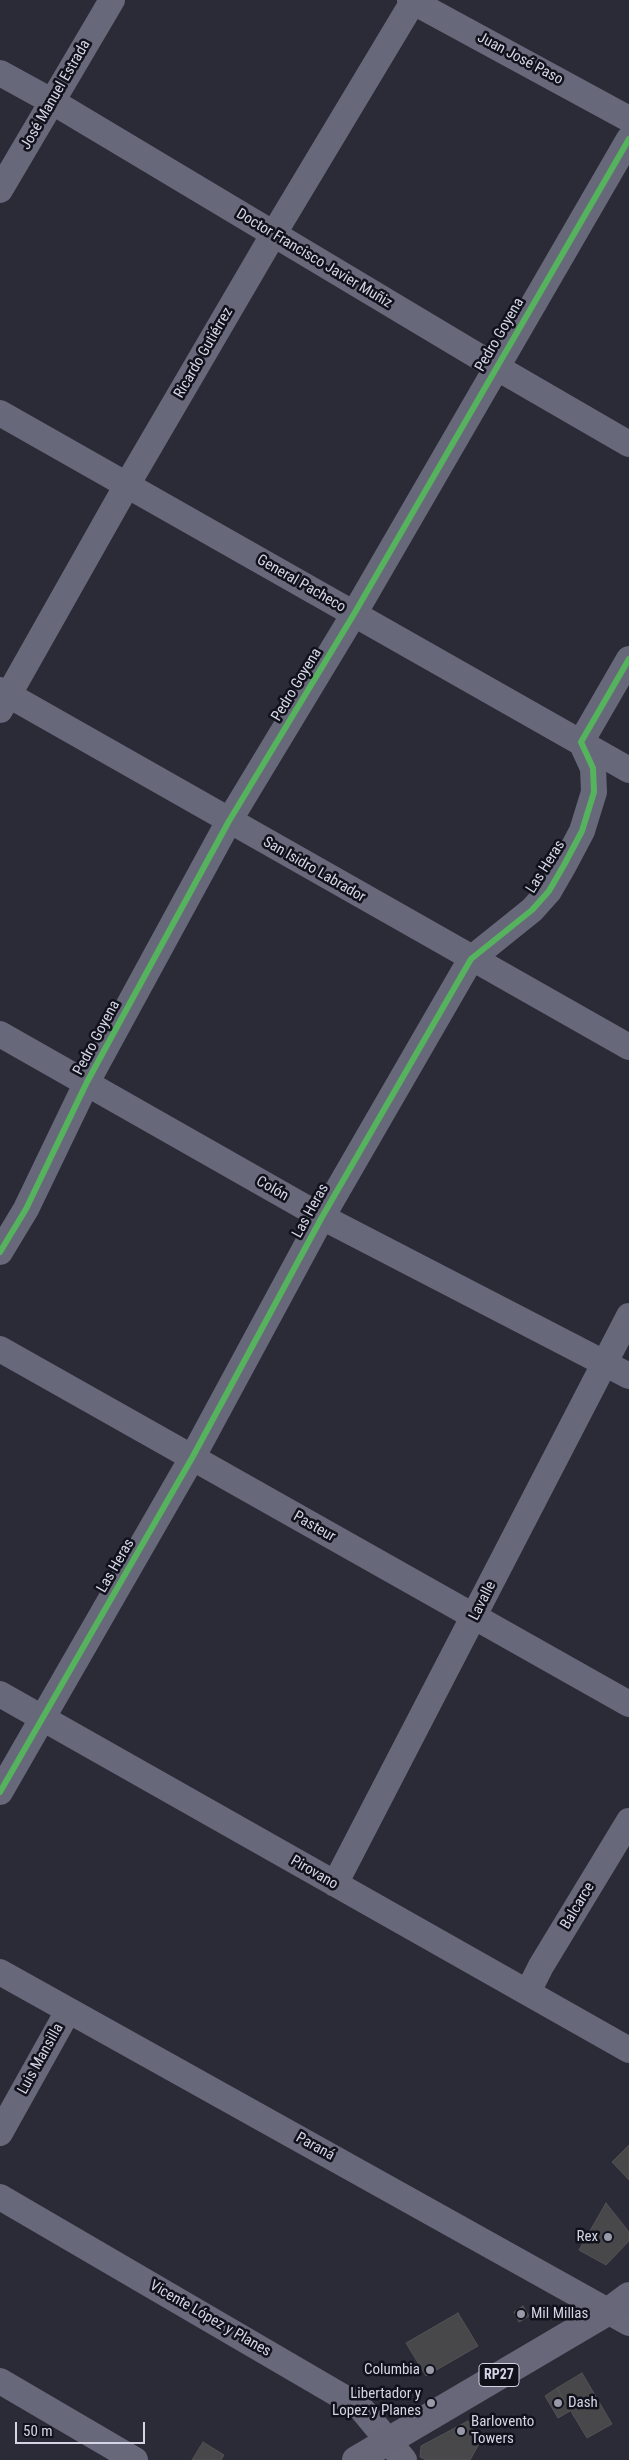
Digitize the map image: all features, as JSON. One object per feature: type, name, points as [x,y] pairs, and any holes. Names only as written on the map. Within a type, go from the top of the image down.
[{"type":"main road","name":"RP27","points":[[356,2460],[396,2450],[622,2310]]},
{"type":"street","name":"José Manuel Estrada","points":[[0,190],[112,0]]},
{"type":"street","name":"Juan José Paso","points":[[413,1],[629,118]]},
{"type":"street","name":"Ricardo Gutiérrez","points":[[3,698],[273,235],[413,1]]},
{"type":"street","name":"Doctor Francisco Javier Muñiz","points":[[0,73],[629,444]]},
{"type":"street","name":"Pedro Goyena","points":[[0,1252],[26,1209],[87,1082],[229,821],[354,614],[629,138]]},
{"type":"street","name":"General Pacheco","points":[[0,413],[629,770]]},
{"type":"street","points":[[581,742],[629,659]]},
{"type":"street","name":"San Isidro Labrador","points":[[3,698],[229,821],[629,1047]]},
{"type":"street","name":"Las Heras","points":[[0,1792],[192,1458],[322,1217],[472,959],[532,910],[549,891],[582,831],[594,792],[593,768],[581,742]]},
{"type":"street","name":"Colón","points":[[0,1034],[322,1217],[629,1376]]},
{"type":"street","name":"Lavalle","points":[[335,1884],[629,1316]]},
{"type":"street","name":"Pasteur","points":[[0,1349],[629,1704]]},
{"type":"street","name":"Pirovano","points":[[0,1694],[629,2050]]},
{"type":"street","name":"Balcarce","points":[[528,1992],[541,1966],[629,1821]]},
{"type":"street","name":"Paraná","points":[[0,1972],[68,2011],[622,2310]]},
{"type":"street","name":"Luis Mansilla","points":[[0,2133],[68,2011]]},
{"type":"street","name":"Vicente López y Planes","points":[[0,2197],[360,2407],[396,2450]]},
{"type":"street","points":[[0,2381],[135,2460]]},
{"type":"building","points":[[629,2145],[629,2180],[612,2162]]},
{"type":"building","name":"Rex","points":[[606,2203],[629,2232],[629,2241],[606,2265],[579,2250]]},
{"type":"building","name":"Mil Millas","points":[[523,2306],[529,2316],[519,2322],[514,2312]]},
{"type":"building","points":[[458,2313],[478,2346],[426,2376],[406,2343]]},
{"type":"building","points":[[582,2373],[612,2424],[587,2438],[557,2388]]},
{"type":"building","name":"Dash","points":[[557,2388],[570,2411],[558,2418],[545,2396]]},
{"type":"building","name":"Barlovento Towers","points":[[468,2421],[480,2442],[470,2460],[426,2460],[420,2457],[421,2446]]},
{"type":"building","points":[[203,2442],[224,2455],[221,2460],[192,2460]]},
{"type":"cycle path","points":[[0,1252],[26,1209],[87,1082],[229,821],[354,614],[629,139]]},
{"type":"cycle path","points":[[0,1792],[192,1458],[322,1217],[471,959],[532,910],[549,891],[564,865],[582,831],[594,792],[593,768],[581,742],[629,659]]},
{"type":"place","name":"Rex","points":[[608,2237]]},
{"type":"place","name":"Mil Millas","points":[[521,2314]]},
{"type":"place","name":"Columbia","points":[[430,2370]]},
{"type":"place","name":"Libertador y Lopez y Planes","points":[[431,2403]]},
{"type":"place","name":"Dash","points":[[558,2403]]},
{"type":"place","name":"Barlovento Towers","points":[[461,2431]]}]
